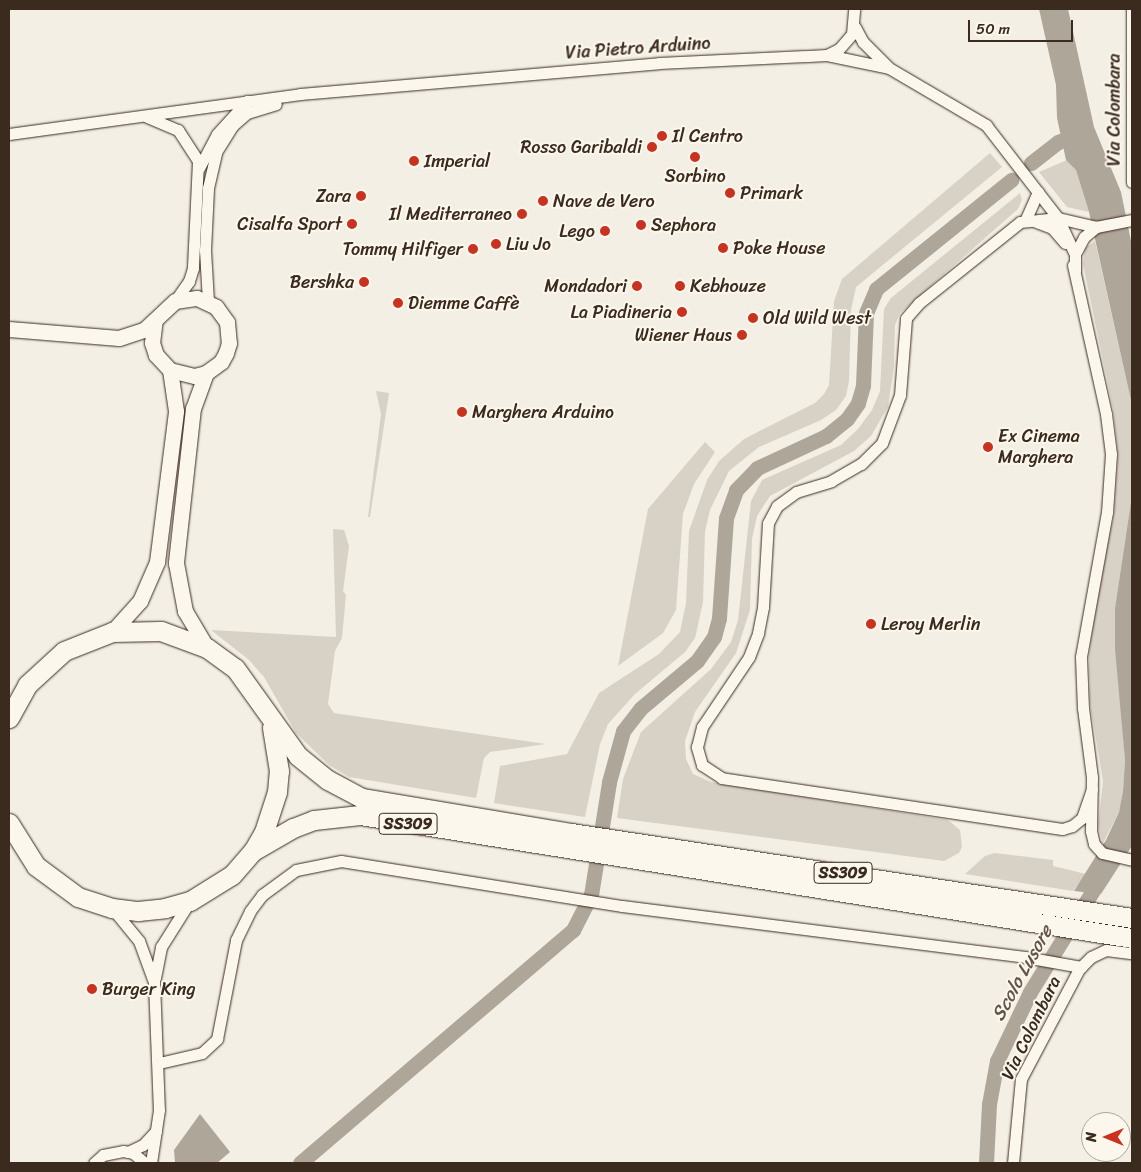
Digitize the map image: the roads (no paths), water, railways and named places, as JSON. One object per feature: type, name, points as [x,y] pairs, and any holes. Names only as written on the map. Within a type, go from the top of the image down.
[{"type":"main road","name":"SS309","points":[[9,697],[27,685],[64,651],[112,632],[161,631],[207,648],[240,674],[285,741],[305,762],[328,780],[362,798],[571,842]]},
{"type":"main road","name":"SS309","points":[[9,718],[27,685]]},
{"type":"main road","name":"SS309","points":[[9,823],[25,853],[49,878],[78,897],[112,908],[152,910],[190,901],[232,875],[253,851],[272,813],[277,792],[277,749],[264,708]]},
{"type":"main road","name":"SS309","points":[[253,851],[293,828],[314,820],[360,815],[1061,907],[1132,918]]},
{"type":"main road","name":"SS309","points":[[625,850],[1132,938]]},
{"type":"street","points":[[854,9],[855,26],[863,42],[889,68]]},
{"type":"street","name":"Via Colombara","points":[[1132,9],[1132,182]]},
{"type":"street","points":[[828,55],[848,41],[855,26]]},
{"type":"street","name":"Via Pietro Arduino","points":[[9,134],[300,94],[659,63],[828,55],[889,68],[980,120],[1006,147],[1058,218],[1075,254]]},
{"type":"street","points":[[208,301],[205,250],[208,188],[219,147],[232,126],[248,113],[283,103],[300,94]]},
{"type":"street","name":"Via Pietro Arduino","points":[[199,170],[217,134],[248,101]]},
{"type":"street","name":"Via Pietro Arduino","points":[[143,116],[178,130],[195,152],[199,170],[193,268],[189,281],[175,301]]},
{"type":"street","points":[[1029,221],[1036,189]]},
{"type":"street","points":[[1092,789],[1088,807],[1082,818],[1072,826],[1062,829],[722,778],[702,766],[697,747],[702,726],[749,657],[758,633],[763,607],[768,523],[777,506],[796,492],[830,481],[861,464],[882,443],[900,395],[906,318],[919,303],[977,255],[1029,221],[1058,218],[1080,221],[1096,227]]},
{"type":"street","points":[[1029,221],[1060,233],[1075,271],[1106,414],[1111,454],[1107,512],[1081,657],[1081,691],[1092,789],[1090,832],[1094,844],[1102,853],[1132,860]]},
{"type":"street","points":[[1075,271],[1075,254],[1084,237],[1096,227],[1129,221]]},
{"type":"street","points":[[9,329],[119,338],[144,330],[175,301],[197,298],[208,301],[222,314],[230,333],[226,353],[221,362],[206,373],[194,376],[170,370]]},
{"type":"street","points":[[112,632],[140,601],[157,562],[176,411],[170,370],[154,349],[152,331],[155,320]]},
{"type":"street","points":[[206,373],[193,408],[176,563],[185,611],[207,648]]},
{"type":"street","points":[[159,1063],[202,1053],[213,1045],[220,1031],[234,950],[244,921],[270,887],[306,866],[357,862],[617,905],[1025,956],[1076,965]]},
{"type":"street","points":[[151,1163],[157,1130],[159,1063],[154,982],[161,947],[190,901]]},
{"type":"street","points":[[112,908],[139,941],[154,982]]},
{"type":"street","name":"Via Colombara","points":[[1013,1163],[1021,1079],[1076,965],[1106,950],[1132,953]]},
{"type":"street","points":[[94,1163],[112,1151],[128,1152],[143,1145],[157,1130]]},
{"type":"street","points":[[128,1152],[145,1163]]},
{"type":"waterway","points":[[1031,163],[1058,142],[1080,133]]},
{"type":"waterway","points":[[300,1163],[573,930],[591,895],[609,782],[623,731],[641,708],[697,661],[714,637],[719,618],[726,518],[736,490],[757,468],[826,436],[847,419],[858,403],[863,385],[866,313],[876,289],[1011,180]]},
{"type":"waterway","name":"Scolo Lusore","points":[[986,1163],[989,1104],[997,1061],[1030,992],[1102,876]]},
{"type":"place","name":"Il Centro","points":[[662,136]]},
{"type":"place","name":"Rosso Garibaldi","points":[[652,147]]},
{"type":"place","name":"Sorbino","points":[[695,157]]},
{"type":"place","name":"Imperial","points":[[414,161]]},
{"type":"place","name":"Primark","points":[[730,193]]},
{"type":"place","name":"Zara","points":[[361,196]]},
{"type":"place","name":"Nave de Vero","points":[[543,201]]},
{"type":"place","name":"Il Mediterraneo","points":[[522,214]]},
{"type":"place","name":"Cisalfa Sport","points":[[352,224]]},
{"type":"place","name":"Sephora","points":[[641,225]]},
{"type":"place","name":"Lego","points":[[605,231]]},
{"type":"place","name":"Liu Jo","points":[[496,244]]},
{"type":"place","name":"Poke House","points":[[723,248]]},
{"type":"place","name":"Tommy Hilfiger","points":[[473,249]]},
{"type":"place","name":"Bershka","points":[[364,282]]},
{"type":"place","name":"Mondadori","points":[[637,286]]},
{"type":"place","name":"Kebhouze","points":[[680,286]]},
{"type":"place","name":"Diemme Caffè","points":[[398,303]]},
{"type":"place","name":"La Piadineria","points":[[682,312]]},
{"type":"place","name":"Old Wild West","points":[[753,318]]},
{"type":"place","name":"Wiener Haus","points":[[742,335]]},
{"type":"place","name":"Marghera Arduino","points":[[462,412]]},
{"type":"place","name":"Ex Cinema Marghera","points":[[988,447]]},
{"type":"place","name":"Leroy Merlin","points":[[871,624]]},
{"type":"place","name":"Burger King","points":[[92,989]]}]
